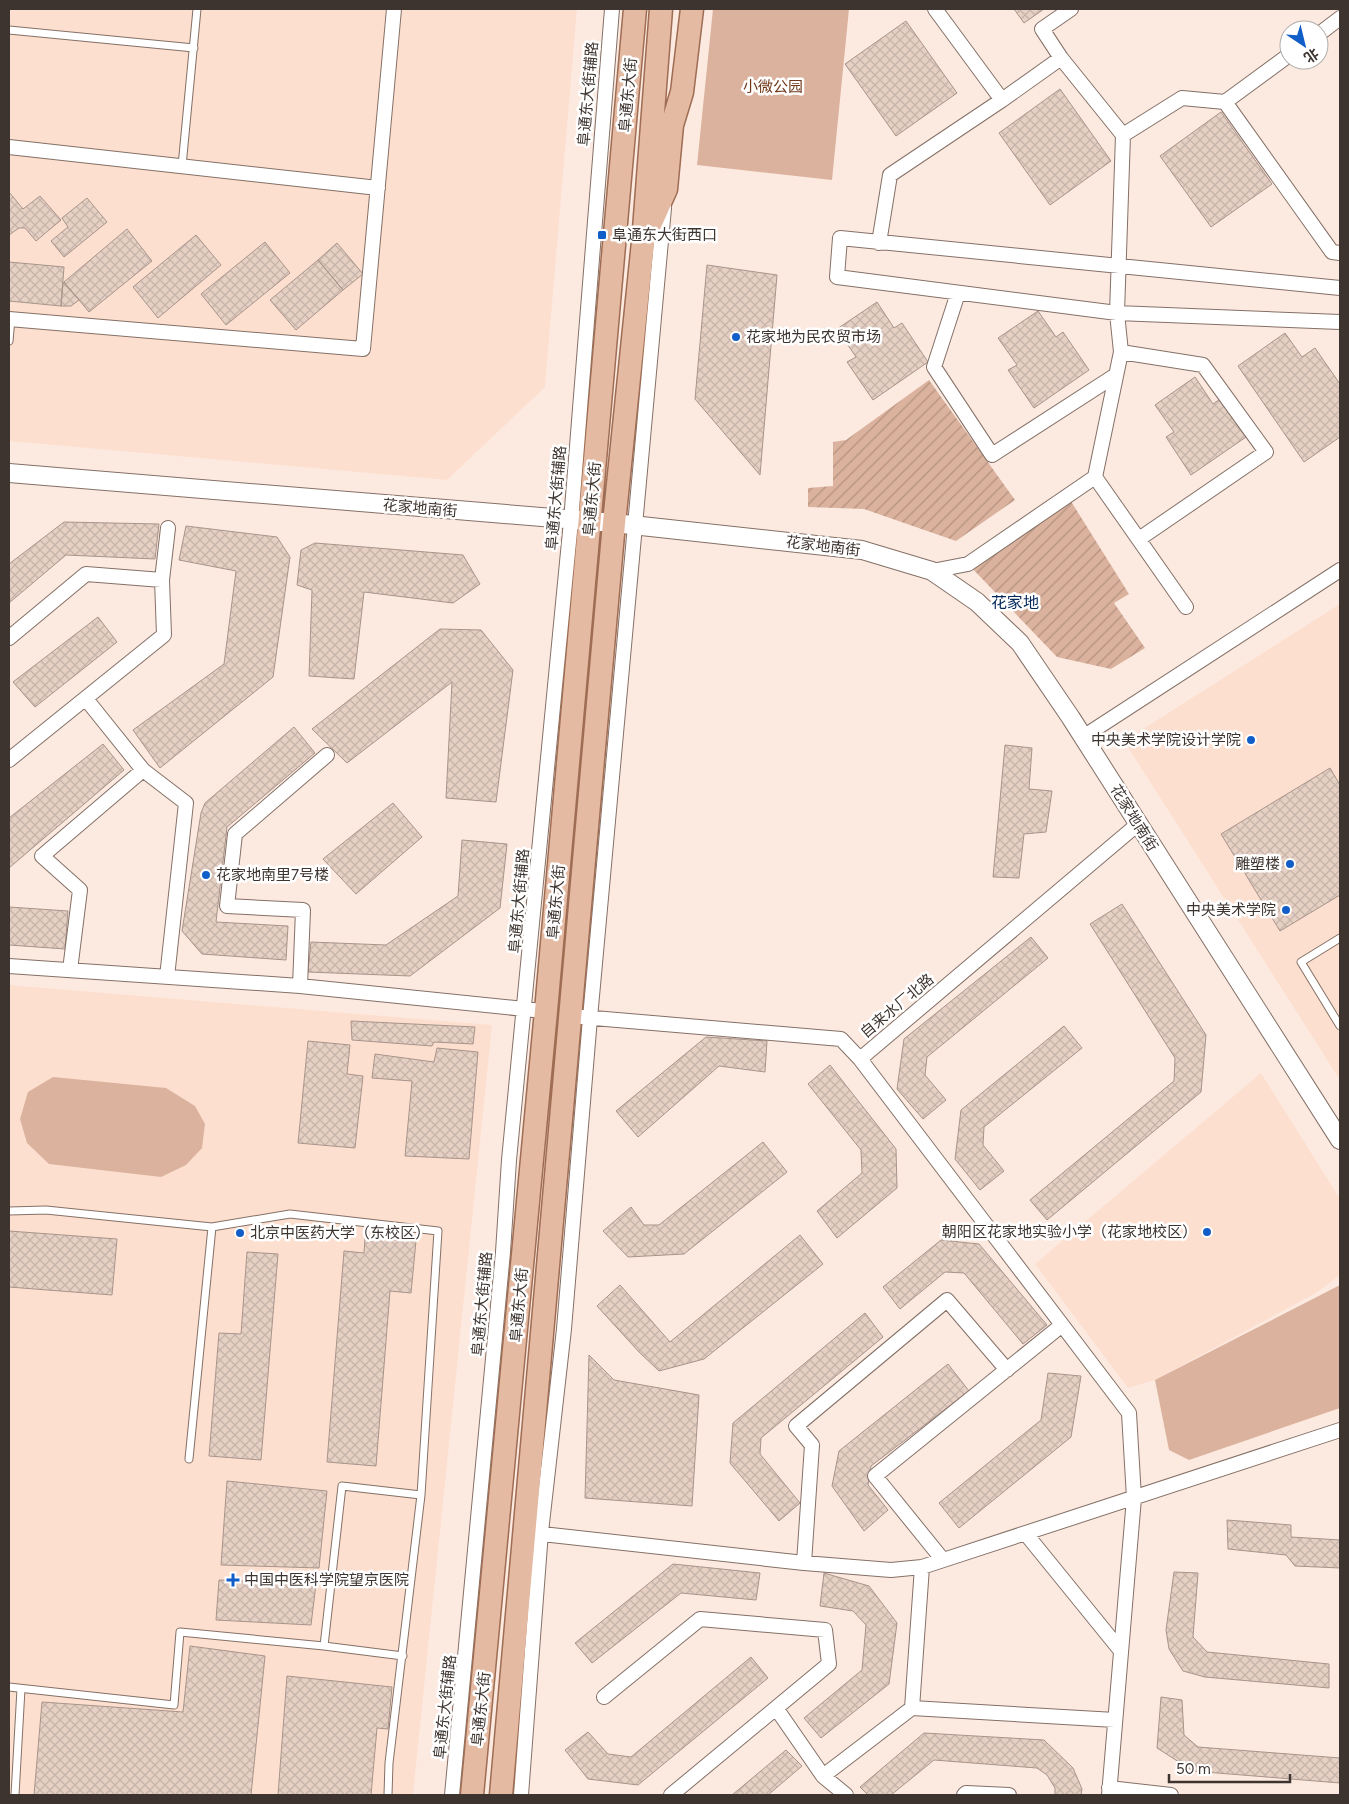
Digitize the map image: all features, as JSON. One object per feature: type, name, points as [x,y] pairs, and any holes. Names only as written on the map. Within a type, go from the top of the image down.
[{"type":"main road","points":[[626,9],[631,70]]},
{"type":"main road","name":"阜通东大街","points":[[472,1795],[536,1010],[580,521],[631,70],[635,9]]},
{"type":"main road","name":"阜通东大街","points":[[500,1795],[532,1533],[580,1017],[624,525],[661,9]]},
{"type":"main road","points":[[643,242],[666,189],[672,125],[682,92],[692,9]]},
{"type":"street","points":[[10,319],[363,350],[394,9]]},
{"type":"street","name":"阜通东大街辅路","points":[[580,521],[612,9]]},
{"type":"street","points":[[935,9],[1002,100]]},
{"type":"street","points":[[932,571],[968,564],[1095,476],[1121,352],[1117,313],[1123,136],[1061,58],[1042,29],[1071,9]]},
{"type":"street","points":[[1329,26],[1340,18]]},
{"type":"street","points":[[879,243],[890,174],[1002,100],[1061,58]]},
{"type":"street","points":[[1123,136],[1182,98],[1225,102],[1279,62]]},
{"type":"street","points":[[1225,102],[1332,252],[1340,253]]},
{"type":"street","points":[[9,147],[378,188]]},
{"type":"street","points":[[624,525],[666,189]]},
{"type":"street","points":[[1340,288],[1119,268],[840,238],[837,277],[1117,313],[1340,322]]},
{"type":"street","points":[[958,293],[934,367],[992,455],[1116,375]]},
{"type":"street","points":[[1121,352],[1203,365],[1266,452],[1139,539]]},
{"type":"street","name":"花家地南街","points":[[9,472],[624,525],[862,550],[932,571],[978,602],[1020,643],[1083,737],[1340,1139]]},
{"type":"street","points":[[1095,476],[1186,607]]},
{"type":"street","points":[[9,760],[164,635],[162,580],[168,528]]},
{"type":"street","points":[[1083,737],[1340,570]]},
{"type":"street","points":[[9,638],[86,574],[162,580]]},
{"type":"street","points":[[86,698],[143,770],[186,803],[167,977]]},
{"type":"street","points":[[300,986],[303,910],[227,906],[235,834],[327,755]]},
{"type":"street","points":[[70,970],[80,890],[42,856],[143,770]]},
{"type":"street","name":"自来水厂北路","points":[[580,1017],[841,1039],[860,1059],[1138,824]]},
{"type":"street","points":[[9,966],[300,986],[536,1010]]},
{"type":"street","name":"阜通东大街辅路","points":[[452,1795],[501,1282],[509,1160],[536,1010]]},
{"type":"street","points":[[860,1059],[1129,1413],[1134,1498],[1109,1791],[1171,1795]]},
{"type":"street","points":[[804,1563],[812,1445],[796,1426],[946,1300],[1006,1370]]},
{"type":"street","points":[[943,1560],[875,1476],[1062,1325]]},
{"type":"street","points":[[520,1795],[532,1533],[804,1563],[891,1570],[922,1567],[1340,1430]]},
{"type":"street","points":[[1026,1534],[1121,1650]]},
{"type":"street","points":[[912,1708],[922,1567]]},
{"type":"street","points":[[604,1697],[700,1619],[825,1630],[829,1664],[671,1795]]},
{"type":"street","points":[[776,1708],[823,1776],[846,1795]]},
{"type":"street","points":[[823,1776],[912,1708],[1115,1720]]},
{"type":"street","points":[[964,1795],[966,1793],[1009,1795]]},
{"type":"lane","points":[[182,166],[198,9]]},
{"type":"lane","points":[[9,30],[194,48]]},
{"type":"lane","points":[[9,341],[10,319]]},
{"type":"lane","points":[[1340,938],[1301,962],[1340,1026]]},
{"type":"lane","points":[[9,1211],[46,1210],[212,1227],[290,1214],[438,1231],[421,1494],[389,1763],[388,1795]]},
{"type":"lane","points":[[189,1460],[212,1227]]},
{"type":"lane","points":[[324,1646],[342,1486],[421,1494]]},
{"type":"lane","points":[[9,1687],[174,1705],[180,1632],[403,1656]]},
{"type":"lane","points":[[15,1795],[21,1689]]},
{"type":"shaded area","points":[[9,9],[577,9],[545,387],[447,480],[9,441]]},
{"type":"shaded area","name":"中央美术学院","points":[[1340,604],[1340,1080],[1124,741]]},
{"type":"shaded area","name":"北京中医药大学（东校区）","points":[[9,985],[492,1025],[413,1795],[9,1795]]},
{"type":"shaded area","name":"朝阳区花家地实验小学（花家地校区）","points":[[1261,1073],[1340,1199],[1340,1275],[1316,1293],[1155,1380],[1128,1388],[1035,1264]]},
{"type":"green space","name":"小微公园","points":[[713,9],[849,9],[832,180],[697,165]]},
{"type":"green space","points":[[929,380],[1015,500],[956,541],[864,509],[808,507],[808,488],[833,486],[833,442],[846,440]]},
{"type":"green space","points":[[1067,495],[1129,594],[1114,603],[1145,648],[1111,669],[1057,657],[968,564]]},
{"type":"green space","points":[[53,1077],[166,1088],[195,1106],[205,1124],[202,1148],[186,1165],[161,1177],[49,1164],[27,1143],[20,1119],[28,1092]]},
{"type":"green space","points":[[1340,1285],[1340,1408],[1189,1460],[1169,1450],[1155,1380]]},
{"type":"building","points":[[1014,9],[1044,9],[1024,23]]},
{"type":"building","points":[[906,21],[957,93],[896,136],[845,64]]},
{"type":"building","points":[[1060,89],[1111,161],[1050,205],[999,133]]},
{"type":"building","points":[[1221,112],[1272,184],[1211,227],[1160,156]]},
{"type":"building","points":[[9,192],[23,209],[40,196],[61,220],[36,241],[25,228],[19,228],[9,235]]},
{"type":"building","points":[[87,198],[107,222],[64,257],[51,241],[68,227],[62,218]]},
{"type":"building","points":[[127,229],[152,261],[89,312],[64,282]]},
{"type":"building","points":[[196,235],[221,265],[158,318],[133,287]]},
{"type":"building","points":[[265,242],[290,273],[226,325],[201,294]]},
{"type":"building","points":[[337,243],[363,274],[343,290],[318,260]]},
{"type":"building","points":[[318,260],[343,290],[296,330],[270,300]]},
{"type":"building","points":[[9,262],[64,267],[61,306],[9,301]]},
{"type":"building","name":"花家地为民农贸市场","points":[[707,265],[777,275],[760,475],[695,399]]},
{"type":"building","points":[[63,282],[79,300],[71,306],[61,306]]},
{"type":"building","points":[[877,302],[894,328],[902,323],[928,362],[873,400],[847,362],[856,357],[837,329]]},
{"type":"building","points":[[1038,311],[1056,337],[1063,332],[1089,370],[1034,408],[1008,370],[1017,365],[998,338]]},
{"type":"building","points":[[1285,333],[1302,357],[1315,348],[1340,384],[1340,437],[1304,462],[1238,366]]},
{"type":"building","points":[[1195,377],[1213,404],[1220,399],[1246,437],[1191,475],[1166,437],[1174,432],[1155,405]]},
{"type":"building","points":[[64,522],[159,524],[155,559],[66,555],[9,603],[9,564]]},
{"type":"building","points":[[186,526],[277,537],[290,557],[273,677],[160,768],[133,730],[224,664],[236,571],[179,560]]},
{"type":"building","points":[[315,543],[463,555],[480,584],[453,603],[364,592],[354,679],[309,676],[312,590],[297,585],[301,550]]},
{"type":"building","points":[[98,617],[117,642],[35,707],[13,682]]},
{"type":"building","points":[[440,629],[481,630],[513,670],[496,802],[446,798],[452,682],[347,763],[312,729]]},
{"type":"building","name":"花家地南里7号楼","points":[[294,727],[315,753],[227,827],[216,922],[288,926],[286,960],[202,954],[182,931],[201,813],[205,803]]},
{"type":"building","points":[[103,744],[124,770],[9,868],[9,818]]},
{"type":"building","points":[[1005,745],[1032,748],[1029,789],[1052,791],[1046,832],[1024,834],[1019,878],[993,877]]},
{"type":"building","name":"雕塑楼","points":[[1330,768],[1340,785],[1340,895],[1280,931],[1221,834]]},
{"type":"building","points":[[393,803],[422,837],[356,894],[323,859]]},
{"type":"building","points":[[462,840],[507,844],[500,908],[410,976],[308,972],[311,942],[386,945],[458,896]]},
{"type":"building","points":[[1122,904],[1206,1035],[1201,1092],[1047,1220],[1030,1200],[1174,1081],[1175,1058],[1090,924]]},
{"type":"building","points":[[9,907],[68,911],[65,949],[9,945]]},
{"type":"building","points":[[1031,937],[1048,958],[927,1057],[925,1075],[946,1100],[923,1119],[897,1089],[904,1039]]},
{"type":"building","points":[[351,1021],[475,1027],[473,1044],[434,1042],[432,1046],[352,1040]]},
{"type":"building","points":[[1064,1026],[1082,1048],[984,1127],[983,1145],[1004,1171],[980,1190],[955,1159],[961,1110]]},
{"type":"building","points":[[706,1037],[767,1041],[765,1072],[719,1066],[638,1137],[616,1111]]},
{"type":"building","points":[[308,1041],[350,1045],[347,1074],[363,1076],[355,1148],[298,1143]]},
{"type":"building","points":[[437,1048],[478,1052],[469,1159],[405,1156],[412,1081],[372,1078],[375,1054],[434,1062]]},
{"type":"building","points":[[830,1065],[896,1149],[897,1188],[837,1238],[817,1211],[862,1173],[861,1150],[808,1084]]},
{"type":"building","points":[[763,1142],[787,1172],[684,1254],[628,1257],[603,1231],[631,1207],[644,1225],[659,1225]]},
{"type":"building","points":[[9,1231],[117,1239],[112,1295],[9,1287]]},
{"type":"building","points":[[800,1235],[823,1264],[704,1359],[659,1371],[597,1306],[620,1285],[670,1342]]},
{"type":"building","points":[[365,1238],[416,1241],[411,1293],[390,1291],[376,1466],[327,1462],[344,1251],[364,1253]]},
{"type":"building","points":[[941,1240],[979,1244],[1047,1325],[1023,1344],[964,1273],[945,1272],[900,1309],[883,1287]]},
{"type":"building","points":[[247,1252],[278,1254],[261,1460],[209,1456],[219,1333],[241,1334]]},
{"type":"building","points":[[865,1313],[883,1337],[761,1438],[760,1454],[800,1503],[779,1521],[730,1463],[733,1423]]},
{"type":"building","points":[[589,1355],[614,1380],[699,1395],[692,1506],[585,1498]]},
{"type":"building","points":[[948,1364],[969,1391],[871,1466],[868,1485],[888,1510],[864,1531],[832,1486],[839,1451]]},
{"type":"building","points":[[1048,1373],[1081,1376],[1071,1437],[959,1528],[939,1503],[1041,1420]]},
{"type":"building","points":[[227,1481],[327,1491],[319,1568],[221,1565]]},
{"type":"building","points":[[1227,1520],[1291,1525],[1291,1537],[1340,1540],[1340,1568],[1295,1566],[1286,1555],[1228,1549]]},
{"type":"building","points":[[673,1564],[760,1573],[756,1600],[681,1593],[592,1663],[575,1643]]},
{"type":"building","points":[[1174,1572],[1198,1573],[1193,1637],[1207,1652],[1329,1664],[1329,1688],[1205,1677],[1183,1671],[1169,1649],[1166,1630]]},
{"type":"building","points":[[824,1573],[869,1586],[897,1623],[889,1684],[821,1738],[804,1718],[862,1670],[866,1625],[853,1611],[820,1606]]},
{"type":"building","points":[[219,1580],[316,1584],[311,1625],[216,1620]]},
{"type":"building","points":[[190,1646],[265,1656],[251,1795],[34,1795],[42,1702],[183,1712]]},
{"type":"building","points":[[751,1657],[768,1678],[638,1785],[588,1779],[565,1750],[588,1732],[608,1754],[631,1757]]},
{"type":"building","points":[[287,1676],[392,1687],[388,1729],[377,1728],[371,1795],[278,1795]]},
{"type":"building","points":[[1161,1697],[1182,1700],[1184,1735],[1198,1747],[1340,1758],[1340,1783],[1193,1771],[1157,1748]]},
{"type":"building","points":[[924,1733],[1044,1740],[1073,1768],[1082,1789],[1081,1795],[1055,1795],[1055,1788],[1047,1775],[1037,1768],[934,1760],[891,1795],[868,1795],[860,1787]]},
{"type":"building","points":[[786,1750],[802,1766],[768,1795],[732,1795]]},
{"type":"place","name":"阜通东大街西口","points":[[602,235]]},
{"type":"place","name":"花家地为民农贸市场","points":[[736,337]]},
{"type":"place","name":"中央美术学院设计学院","points":[[1251,740]]},
{"type":"place","name":"雕塑楼","points":[[1290,864]]},
{"type":"place","name":"花家地南里7号楼","points":[[206,875]]},
{"type":"place","name":"中央美术学院","points":[[1286,910]]},
{"type":"place","name":"朝阳区花家地实验小学（花家地校区）","points":[[1207,1232]]},
{"type":"place","name":"北京中医药大学（东校区）","points":[[240,1233]]},
{"type":"place","name":"中国中医科学院望京医院","points":[[233,1580]]},
{"type":"district","name":"花家地","points":[[1015,602]]}]
